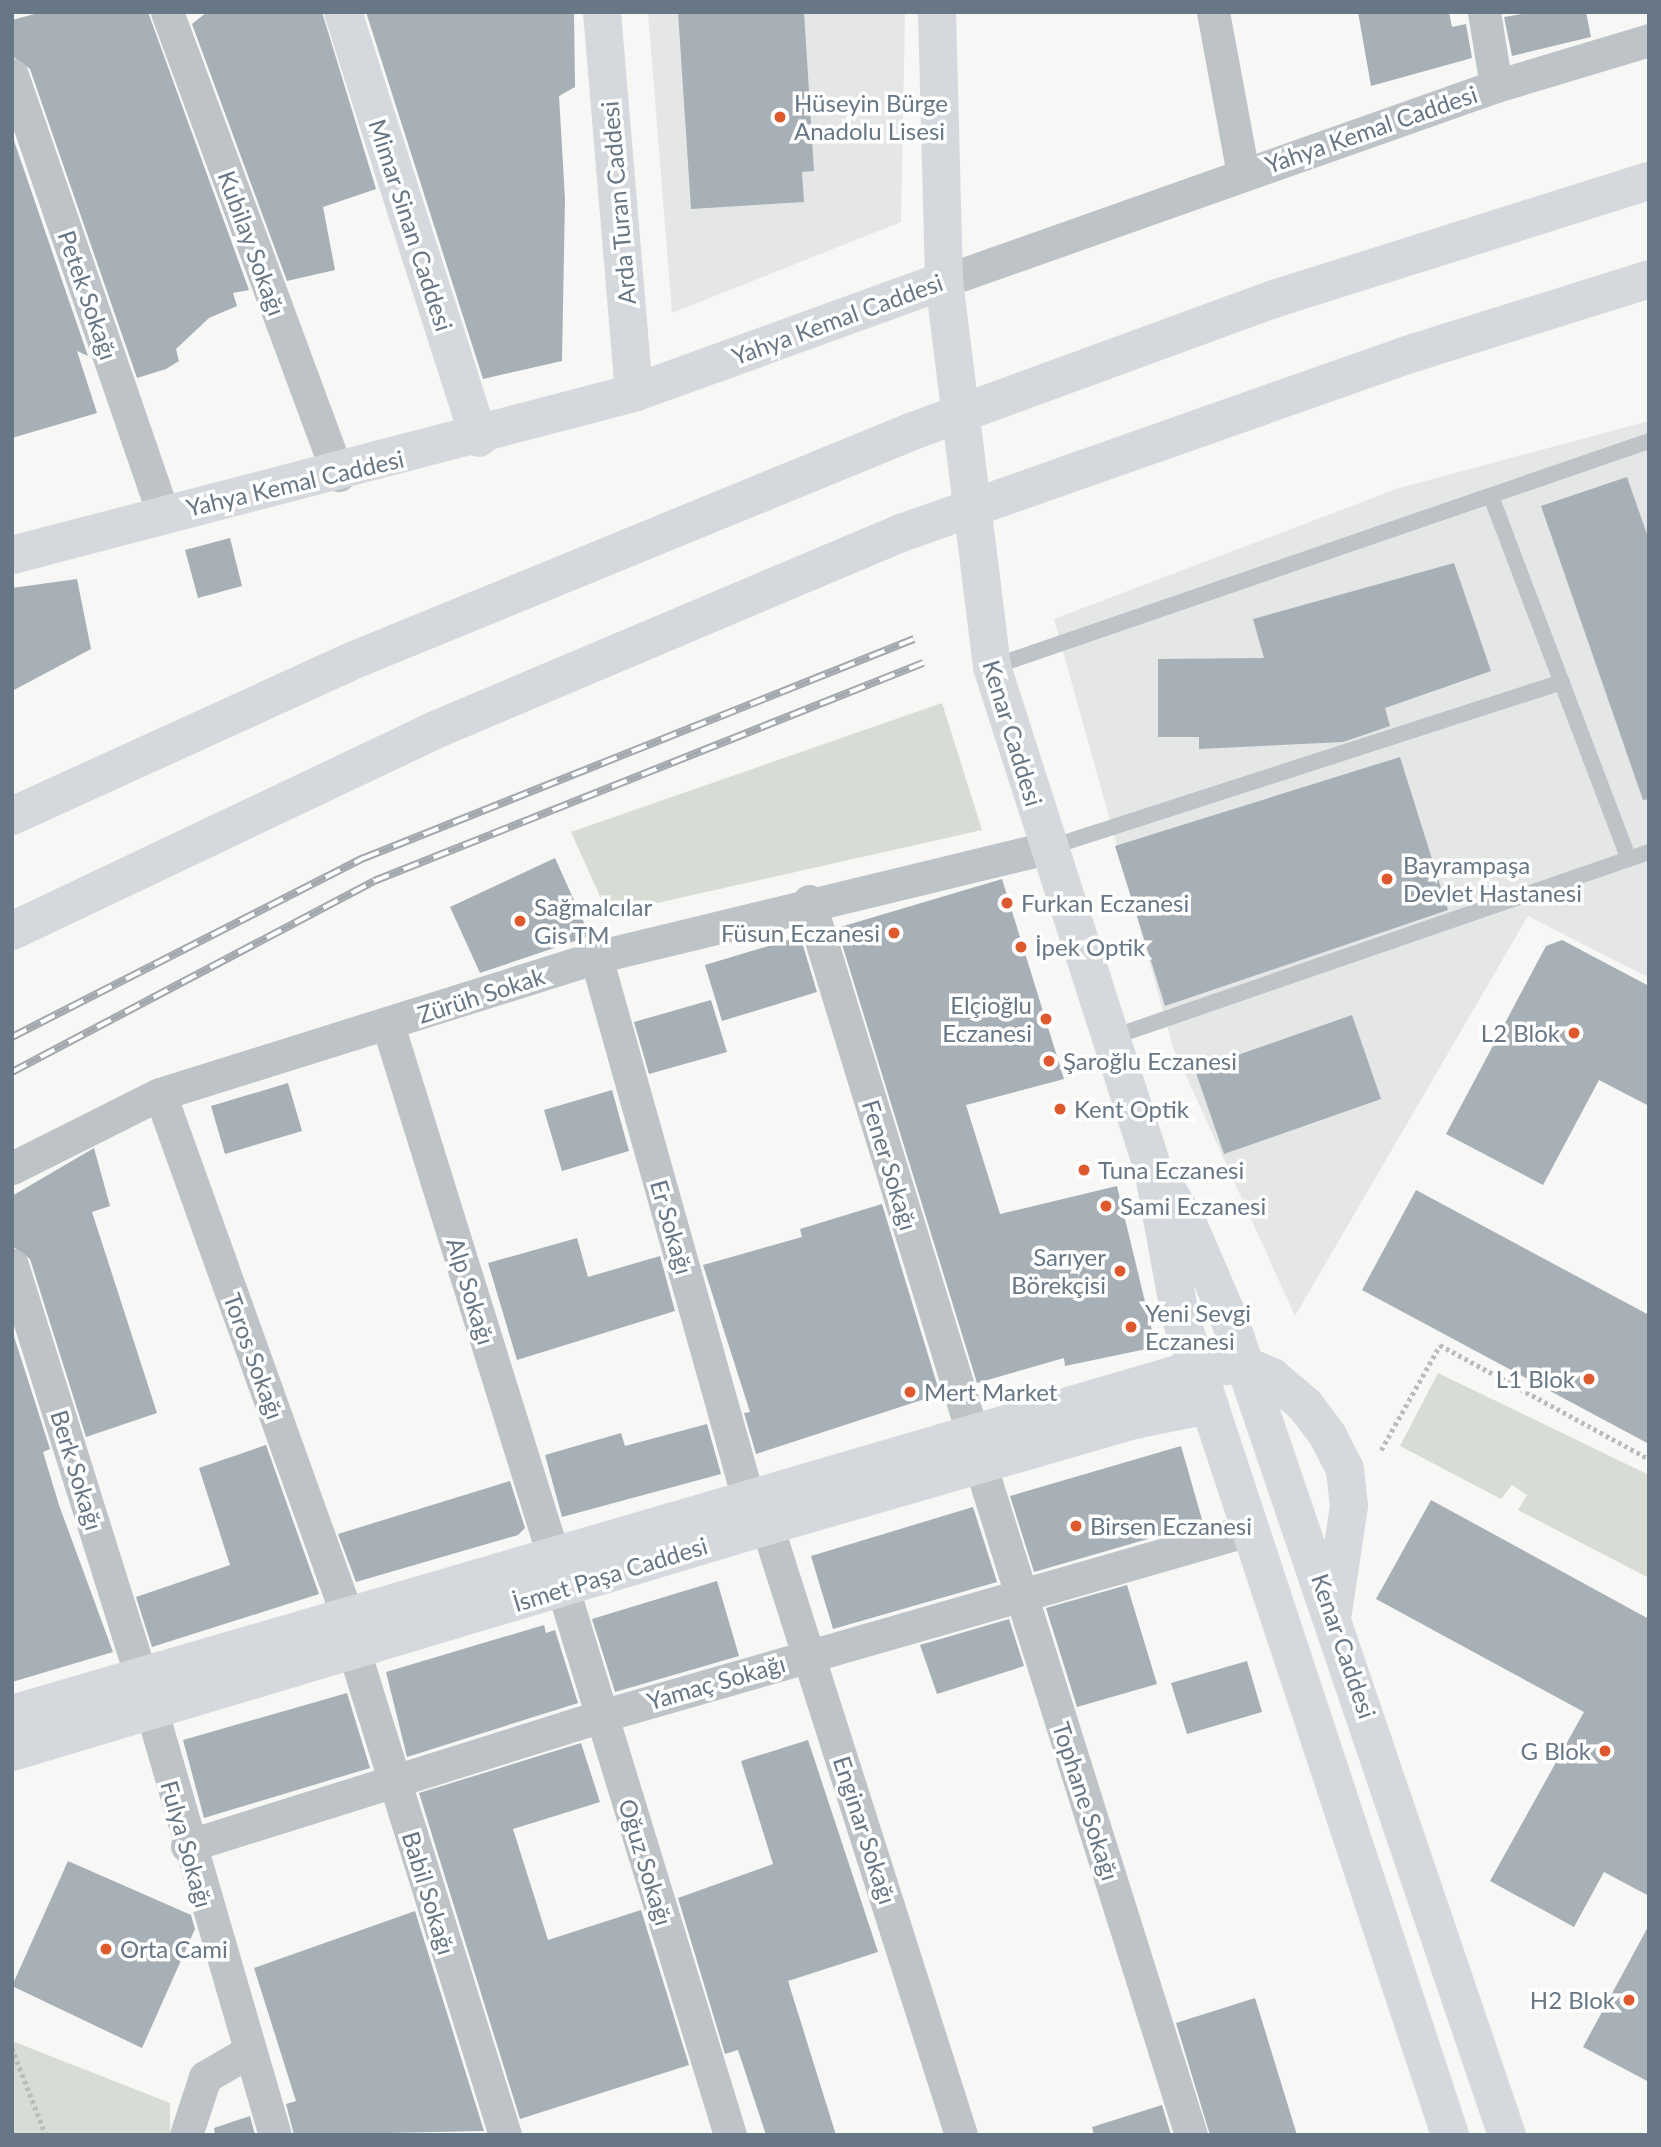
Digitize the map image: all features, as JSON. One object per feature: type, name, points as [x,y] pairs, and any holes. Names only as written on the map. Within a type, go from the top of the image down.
[{"type":"main road","name":"Mimar Sinan Caddesi","points":[[343,12],[479,438]]},
{"type":"main road","name":"Arda Turan Caddesi","points":[[602,12],[634,393]]},
{"type":"main road","name":"Kenar Caddesi","points":[[937,12],[944,281],[983,623],[992,667],[1048,848],[1113,1037],[1153,1169],[1180,1316],[1450,2135]]},
{"type":"main road","points":[[12,816],[347,663],[913,431],[1275,299],[1649,181]]},
{"type":"main road","points":[[12,931],[435,730],[901,533],[1407,355],[1649,279]]},
{"type":"main road","name":"Yahya Kemal Caddesi","points":[[12,555],[163,514],[479,438],[634,393],[944,281]]},
{"type":"main road","name":"Kenar Caddesi","points":[[1153,1169],[1188,1224],[1245,1365],[1333,1612],[1507,2135]]},
{"type":"main road","points":[[1209,1405],[1245,1365],[1305,1405],[1345,1469],[1346,1556],[1333,1612]]},
{"type":"main road","name":"İsmet Paşa Caddesi","points":[[12,1752],[152,1712],[351,1635],[757,1512],[971,1429],[1198,1368],[1245,1365]]},
{"type":"main road","name":"İsmet Paşa Caddesi","points":[[757,1512],[981,1467],[1135,1420],[1209,1405]]},
{"type":"main road","name":"İsmet Paşa Caddesi","points":[[12,1714],[141,1676],[351,1635]]},
{"type":"street","name":"Kubilay Sokağı","points":[[167,12],[338,474]]},
{"type":"street","points":[[1213,12],[1243,174]]},
{"type":"street","points":[[1484,12],[1496,86]]},
{"type":"street","name":"Yahya Kemal Caddesi","points":[[944,281],[1496,86],[1649,40]]},
{"type":"street","name":"Petek Sokağı","points":[[12,75],[163,514]]},
{"type":"street","name":"Zürüh Sokak","points":[[12,1168],[160,1094],[388,1025],[596,957],[809,901],[1048,848]]},
{"type":"street","name":"Fener Sokağı","points":[[809,901],[971,1429]]},
{"type":"street","name":"Er Sokağı","points":[[596,957],[757,1512]]},
{"type":"street","name":"Alp Sokağı","points":[[388,1025],[559,1573]]},
{"type":"street","name":"Toros Sokağı","points":[[160,1094],[351,1635]]},
{"type":"street","name":"Berk Sokağı","points":[[12,1265],[141,1676]]},
{"type":"street","name":"Tophane Sokağı","points":[[981,1467],[1191,2135]]},
{"type":"street","name":"Enginar Sokağı","points":[[757,1512],[809,1655],[961,2135]]},
{"type":"street","name":"Yamaç Sokağı","points":[[187,1846],[601,1716],[1019,1591],[1249,1530]]},
{"type":"street","name":"Oğuz Sokağı","points":[[559,1573],[730,2135]]},
{"type":"street","name":"Babil Sokağı","points":[[351,1635],[505,2135]]},
{"type":"street","name":"Fulya Sokağı","points":[[152,1712],[187,1846],[275,2135]]},
{"type":"street","points":[[186,2135],[205,2077],[248,2052]]},
{"type":"lane","points":[[992,667],[1492,499],[1649,441]]},
{"type":"lane","points":[[1492,499],[1629,859]]},
{"type":"lane","points":[[1048,848],[1562,682]]},
{"type":"lane","points":[[1113,1037],[1649,852]]},
{"type":"path","points":[[1345,1469],[1389,1446],[1440,1345],[1649,1460]]},
{"type":"path","points":[[12,2048],[46,2135]]},
{"type":"shaded area","name":"Hüseyin Bürge Anadolu Lisesi","points":[[648,12],[905,12],[901,222],[672,313]]},
{"type":"shaded area","name":"Bayrampaşa Devlet Hastanesi","points":[[1649,421],[1649,978],[1528,916],[1295,1316],[1173,1047],[1054,619],[1399,488]]},
{"type":"shaded area","points":[[942,703],[982,830],[608,914],[571,832]]},
{"type":"shaded area","points":[[1438,1373],[1649,1475],[1649,1578],[1518,1510],[1527,1495],[1512,1485],[1501,1499],[1400,1446]]},
{"type":"shaded area","points":[[12,2041],[170,2103],[170,2135],[12,2135]]},
{"type":"building","points":[[42,12],[148,12],[249,290],[233,293],[237,306],[209,318],[176,349],[179,361],[166,369],[137,378],[30,69],[12,56],[12,20]]},
{"type":"building","points":[[207,12],[322,12],[376,189],[323,207],[335,270],[287,281],[192,24]]},
{"type":"building","points":[[366,12],[574,12],[575,87],[559,96],[565,199],[562,361],[483,379]]},
{"type":"building","points":[[678,12],[804,12],[814,171],[802,172],[804,202],[691,209]]},
{"type":"building","points":[[1358,12],[1449,12],[1452,27],[1466,24],[1472,58],[1371,86]]},
{"type":"building","points":[[1534,12],[1586,12],[1591,37],[1512,56],[1504,17]]},
{"type":"building","points":[[12,135],[88,356],[77,351],[97,413],[12,438]]},
{"type":"building","points":[[1627,477],[1649,540],[1649,799],[1643,800],[1541,506]]},
{"type":"building","points":[[230,538],[242,586],[198,598],[185,550]]},
{"type":"building","points":[[1454,563],[1491,671],[1385,708],[1390,726],[1343,742],[1199,749],[1199,737],[1158,737],[1158,659],[1264,658],[1253,619]]},
{"type":"building","points":[[77,579],[91,649],[12,691],[12,588]]},
{"type":"building","points":[[1400,757],[1448,910],[1165,1006],[1115,846]]},
{"type":"building","name":"Sağmalcılar Gis TM","points":[[555,858],[590,936],[480,973],[450,907]]},
{"type":"building","points":[[1002,879],[1064,1079],[966,1105],[1000,1214],[1117,1186],[1156,1347],[1065,1366],[1064,1358],[977,1383],[837,928]]},
{"type":"building","points":[[795,938],[801,939],[817,992],[722,1021],[705,965]]},
{"type":"building","name":"L2 Blok","points":[[1562,940],[1649,986],[1649,1106],[1599,1080],[1543,1185],[1446,1134],[1546,946]]},
{"type":"building","points":[[711,1000],[727,1052],[649,1074],[634,1022]]},
{"type":"building","points":[[1352,1015],[1381,1099],[1224,1154],[1195,1070]]},
{"type":"building","points":[[288,1083],[302,1131],[225,1154],[211,1106]]},
{"type":"building","points":[[612,1090],[629,1151],[562,1171],[544,1110]]},
{"type":"building","points":[[94,1148],[110,1206],[92,1212],[157,1413],[86,1437],[30,1259],[12,1246],[12,1196]]},
{"type":"building","name":"L1 Blok","points":[[1416,1190],[1649,1315],[1649,1444],[1362,1290]]},
{"type":"building","points":[[882,1204],[940,1394],[756,1454],[744,1413],[750,1412],[703,1265],[802,1237],[800,1229]]},
{"type":"building","points":[[577,1238],[588,1277],[660,1256],[675,1311],[517,1360],[488,1263]]},
{"type":"building","points":[[12,1330],[50,1449],[43,1452],[59,1505],[113,1652],[12,1682]]},
{"type":"building","points":[[707,1424],[721,1474],[562,1517],[545,1455],[621,1433],[625,1446]]},
{"type":"building","points":[[266,1445],[319,1594],[152,1647],[136,1597],[230,1565],[199,1468]]},
{"type":"building","points":[[1181,1446],[1203,1523],[1034,1572],[1010,1496]]},
{"type":"building","points":[[510,1481],[525,1528],[518,1535],[356,1582],[338,1534]]},
{"type":"building","name":"G Blok","points":[[1431,1500],[1649,1619],[1649,1896],[1604,1872],[1574,1927],[1490,1881],[1584,1712],[1376,1599]]},
{"type":"building","points":[[973,1507],[997,1582],[833,1629],[811,1556]]},
{"type":"building","points":[[717,1581],[739,1656],[615,1692],[592,1619]]},
{"type":"building","points":[[1127,1585],[1157,1684],[1077,1707],[1046,1608]]},
{"type":"building","points":[[1009,1619],[1024,1666],[937,1694],[920,1645]]},
{"type":"building","points":[[544,1625],[546,1633],[555,1630],[578,1703],[407,1757],[386,1672]]},
{"type":"building","points":[[1247,1661],[1262,1712],[1187,1734],[1171,1683]]},
{"type":"building","points":[[347,1693],[370,1768],[204,1818],[183,1740]]},
{"type":"building","points":[[808,1740],[878,1952],[788,1981],[836,2135],[766,2135],[738,2050],[725,2054],[678,1898],[773,1864],[741,1761]]},
{"type":"building","points":[[581,1743],[600,1802],[513,1829],[548,1940],[641,1910],[689,2065],[520,2119],[419,1793]]},
{"type":"building","name":"Orta Cami","points":[[68,1861],[191,1915],[195,1929],[142,2048],[12,1986]]},
{"type":"building","points":[[415,1911],[484,2131],[294,2135],[286,2104],[296,2101],[254,1968]]},
{"type":"building","name":"H2 Blok","points":[[1649,1925],[1649,2082],[1583,2047]]},
{"type":"building","points":[[1255,1998],[1297,2135],[1210,2135],[1176,2023]]},
{"type":"building","points":[[1162,2105],[1171,2135],[1094,2135],[1092,2127]]},
{"type":"building","points":[[250,2116],[255,2135],[215,2135],[214,2128]]},
{"type":"railway","points":[[12,1037],[364,858],[914,639]]},
{"type":"railway","points":[[12,1072],[374,881],[923,663]]},
{"type":"place","name":"Hüseyin Bürge Anadolu Lisesi","points":[[780,117]]},
{"type":"place","name":"Bayrampaşa Devlet Hastanesi","points":[[1387,879]]},
{"type":"place","name":"Furkan Eczanesi","points":[[1007,903]]},
{"type":"place","name":"Sağmalcılar Gis TM","points":[[520,921]]},
{"type":"place","name":"Füsun Eczanesi","points":[[894,933]]},
{"type":"place","name":"İpek Optik","points":[[1021,947]]},
{"type":"place","name":"Elçioğlu Eczanesi","points":[[1046,1019]]},
{"type":"place","name":"L2 Blok","points":[[1574,1033]]},
{"type":"place","name":"Şaroğlu Eczanesi","points":[[1049,1061]]},
{"type":"place","name":"Kent Optik","points":[[1060,1109]]},
{"type":"place","name":"Tuna Eczanesi","points":[[1084,1170]]},
{"type":"place","name":"Sami Eczanesi","points":[[1106,1206]]},
{"type":"place","name":"Sarıyer Börekçisi","points":[[1120,1271]]},
{"type":"place","name":"Yeni Sevgi Eczanesi","points":[[1131,1327]]},
{"type":"place","name":"L1 Blok","points":[[1589,1379]]},
{"type":"place","name":"Mert Market","points":[[910,1392]]},
{"type":"place","name":"Birsen Eczanesi","points":[[1076,1526]]},
{"type":"place","name":"G Blok","points":[[1605,1751]]},
{"type":"place","name":"Orta Cami","points":[[106,1949]]},
{"type":"place","name":"H2 Blok","points":[[1629,2000]]}]
